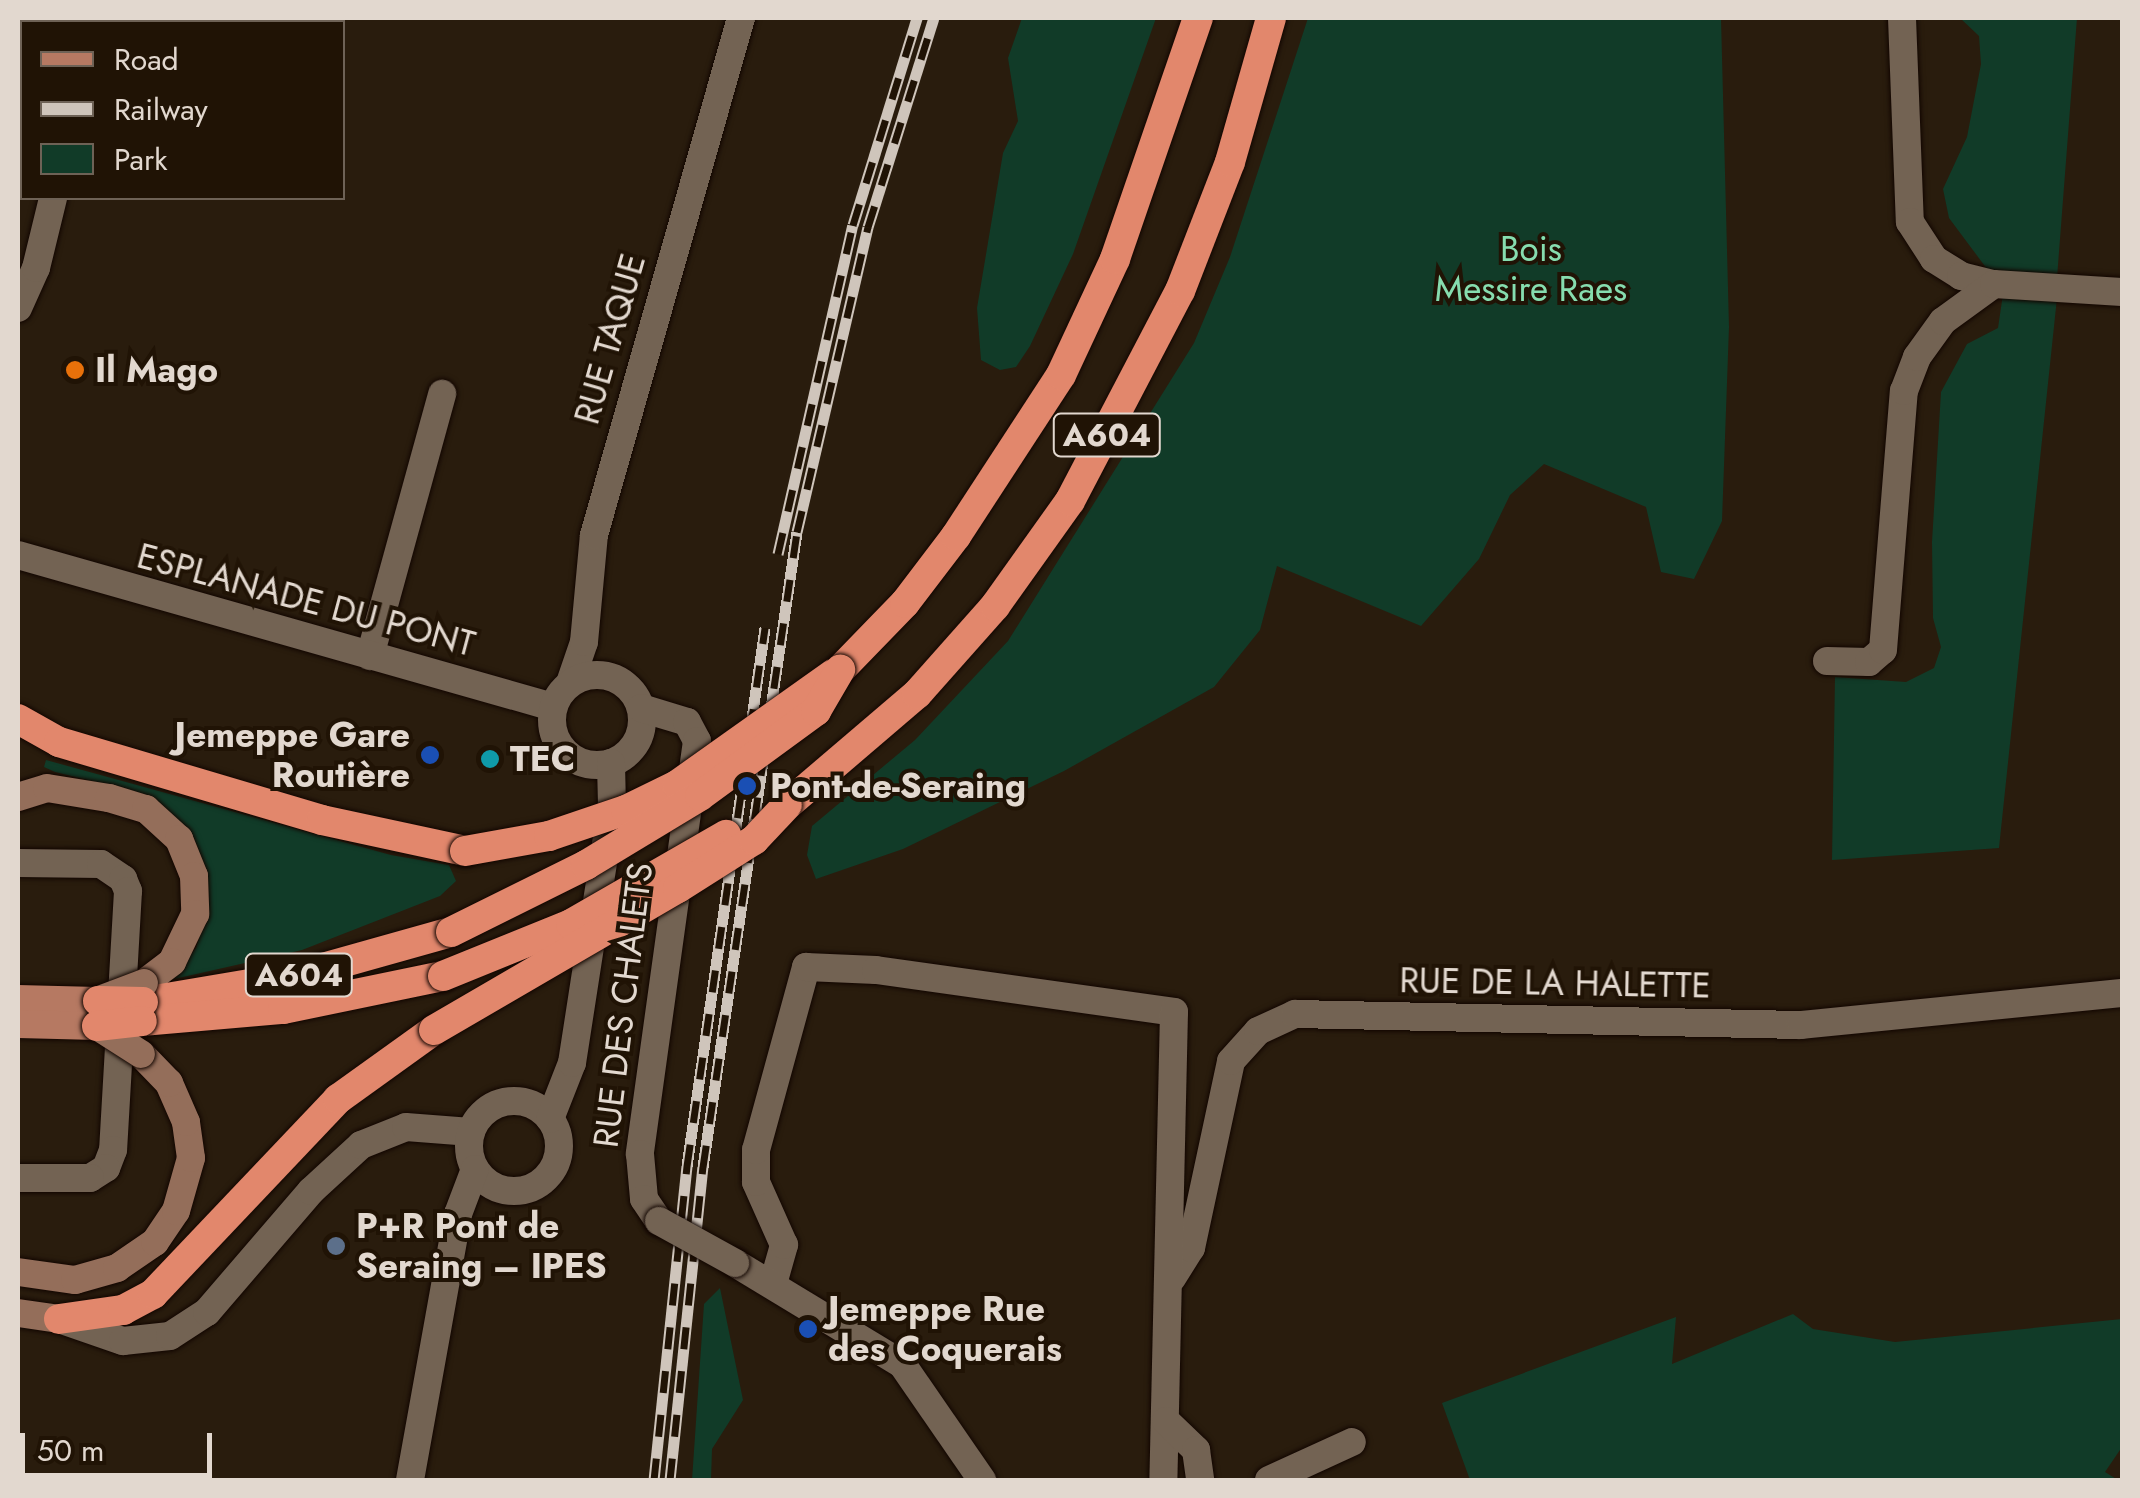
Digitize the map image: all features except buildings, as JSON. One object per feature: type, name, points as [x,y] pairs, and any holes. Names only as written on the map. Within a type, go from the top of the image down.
[{"type":"highway","name":"A604","points":[[98,1013],[291,977],[451,932],[586,864],[700,796],[816,711],[840,670],[956,536],[1061,375],[1135,206],[1198,18]]},
{"type":"highway","name":"A604","points":[[143,1002],[283,1010],[443,976],[570,924],[787,805],[917,694],[995,606],[1070,501],[1180,291],[1230,162],[1272,18]]},
{"type":"highway","points":[[18,719],[59,742],[322,820],[466,851],[549,836],[626,810],[676,785],[840,670]]},
{"type":"highway","points":[[18,740],[59,742]]},
{"type":"highway","points":[[59,1320],[123,1310],[153,1294],[338,1099],[434,1030],[754,840],[787,805]]},
{"type":"main road","points":[[18,797],[47,788],[109,798],[146,809],[179,838],[194,876],[195,914],[172,962],[143,1002]]},
{"type":"main road","name":"A604","points":[[18,999],[98,1013]]},
{"type":"main road","points":[[18,1272],[74,1280],[118,1268],[154,1242],[176,1211],[191,1158],[186,1122],[168,1084],[98,1013]]},
{"type":"main road","name":"A604","points":[[18,1024],[98,1013]]},
{"type":"main road","points":[[18,1313],[59,1320]]},
{"type":"street","name":"RUE TAQUE","points":[[561,695],[584,642],[594,535],[741,18]]},
{"type":"street","points":[[1902,18],[1910,222],[1934,259],[1962,276],[1994,284],[2122,292]]},
{"type":"street","points":[[21,294],[51,200]]},
{"type":"street","points":[[1827,661],[1869,662],[1882,650],[1908,375],[1943,320],[1994,284]]},
{"type":"street","points":[[370,656],[442,394]]},
{"type":"street","name":"ESPLANADE DU PONT","points":[[24,561],[370,656],[561,695],[606,675],[628,687],[641,708]]},
{"type":"street","points":[[561,695],[555,739],[565,752],[594,765],[611,763],[633,747],[641,708]]},
{"type":"street","name":"RUE DES CHALETS","points":[[641,708],[688,722],[698,742],[640,1154],[644,1199],[658,1221],[773,1284],[902,1364],[982,1480]]},
{"type":"street","points":[[550,1119],[572,1063],[612,806],[611,763]]},
{"type":"street","points":[[18,863],[101,864],[124,878],[128,891],[113,1150],[106,1168],[90,1178],[18,1178]]},
{"type":"street","points":[[773,1284],[784,1244],[754,1168],[799,975],[815,964],[1174,1012],[1171,1278],[1163,1480]]},
{"type":"street","name":"RUE DE LA HALETTE","points":[[1171,1278],[1191,1248],[1231,1061],[1258,1031],[1296,1014],[1801,1025],[2122,993]]},
{"type":"street","points":[[410,1480],[458,1214],[476,1168],[471,1132],[490,1108],[505,1101],[531,1104],[550,1119],[559,1147],[538,1183],[497,1187],[476,1168]]},
{"type":"street","points":[[59,1320],[122,1342],[170,1336],[207,1312],[312,1191],[361,1145],[406,1127],[471,1132]]},
{"type":"street","points":[[1166,1421],[1196,1450],[1200,1480]]},
{"type":"street","points":[[1269,1480],[1352,1442]]},
{"type":"green space","points":[[1022,18],[1156,18],[1073,254],[1030,346],[1016,367],[1000,370],[981,360],[977,308],[1003,153],[1018,121],[1008,58]]},
{"type":"green space","name":"Bois Messire Raes","points":[[1308,18],[1721,18],[1729,327],[1722,521],[1694,579],[1661,572],[1646,507],[1544,464],[1510,495],[1479,559],[1421,626],[1277,566],[1260,630],[1214,687],[1064,771],[903,849],[816,879],[807,855],[812,826],[915,740],[1008,641],[1194,343],[1230,257]]},
{"type":"green space","points":[[1960,18],[2077,18],[2057,278],[1990,273],[1949,218],[1943,189],[1967,137],[1981,64],[1979,36]]},
{"type":"green space","points":[[2003,294],[2057,298],[1999,848],[1832,860],[1835,677],[1906,682],[1934,668],[1941,647],[1933,618],[1932,542],[1941,392],[1967,344],[1998,328]]},
{"type":"green space","points":[[46,760],[391,855],[449,865],[456,881],[440,896],[302,950],[170,980],[196,948],[205,919],[187,831],[165,807],[121,788],[55,772],[44,767]]},
{"type":"green space","points":[[720,1288],[743,1400],[712,1449],[711,1480],[692,1480],[704,1304]]},
{"type":"green space","points":[[1793,1314],[1813,1329],[1895,1342],[2122,1319],[2122,1447],[2105,1472],[2118,1480],[1470,1480],[1442,1403],[1676,1317],[1672,1364]]},
{"type":"railway","points":[[778,554],[853,225],[917,18]]},
{"type":"railway","points":[[670,1480],[703,1167],[797,532],[868,227],[934,18]]},
{"type":"railway","points":[[654,1480],[687,1166],[765,628]]},
{"type":"place","name":"Il Mago","points":[[75,370]]},
{"type":"place","name":"Jemeppe Gare Routière","points":[[430,755]]},
{"type":"place","name":"TEC","points":[[490,759]]},
{"type":"place","name":"Pont-de-Seraing","points":[[747,786]]},
{"type":"place","name":"P+R Pont de Seraing – IPES","points":[[336,1246]]},
{"type":"place","name":"Jemeppe Rue des Coquerais","points":[[808,1329]]}]
